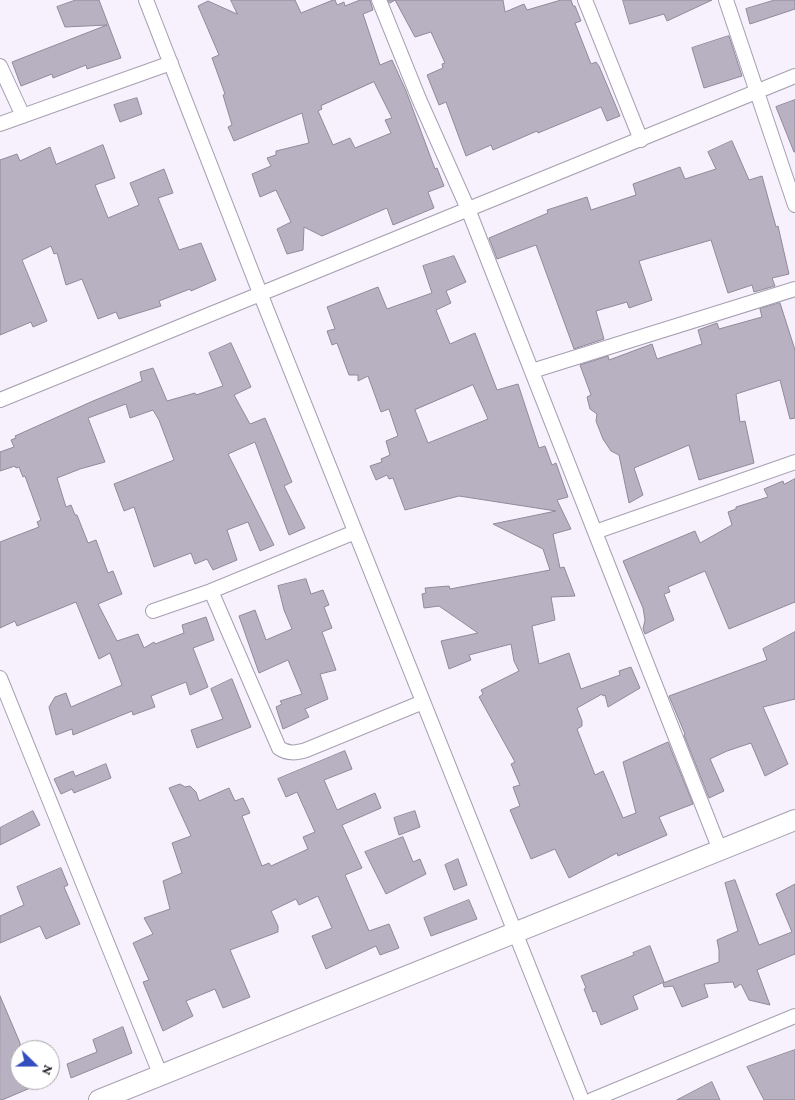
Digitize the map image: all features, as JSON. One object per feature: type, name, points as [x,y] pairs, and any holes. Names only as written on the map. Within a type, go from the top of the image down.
[{"type":"street","points":[[146,0],[260,293],[582,1100]]},
{"type":"street","points":[[379,0],[419,99],[468,209],[720,850]]},
{"type":"street","points":[[585,0],[641,140]]},
{"type":"street","points":[[726,0],[795,206]]},
{"type":"street","points":[[0,124],[171,63]]},
{"type":"street","points":[[0,66],[23,116]]},
{"type":"street","points":[[0,400],[795,76]]},
{"type":"street","points":[[532,371],[795,289]]},
{"type":"street","points":[[595,532],[795,462]]},
{"type":"street","points":[[153,611],[211,591],[355,532]]},
{"type":"street","points":[[211,591],[278,748],[286,752],[306,750],[423,702]]},
{"type":"street","points":[[0,678],[161,1076]]},
{"type":"street","points":[[99,1100],[795,820]]},
{"type":"street","points":[[592,1100],[795,1016]]},
{"type":"building","points":[[76,0],[99,0],[121,58],[87,69],[86,65],[53,78],[52,74],[21,86],[12,62],[107,25],[65,27],[57,7]]},
{"type":"building","points":[[231,0],[295,0],[301,13],[333,0],[335,0],[337,5],[344,2],[345,6],[360,0],[370,0],[373,10],[363,14],[380,65],[392,60],[406,91],[435,169],[437,168],[444,186],[428,192],[434,208],[393,225],[387,208],[322,236],[304,227],[303,250],[287,254],[277,229],[291,222],[276,190],[260,197],[252,174],[271,166],[267,158],[276,155],[276,151],[309,143],[302,113],[234,141],[228,127],[232,125],[223,95],[225,94],[212,58],[219,55],[198,6],[208,1],[237,14]],"holes":[[[374,82],[392,118],[385,120],[391,133],[355,148],[350,138],[333,145],[318,111],[322,109],[321,106]]]},
{"type":"building","points":[[395,0],[503,0],[505,12],[524,4],[527,10],[561,0],[571,0],[581,21],[575,23],[591,64],[596,62],[599,66],[620,116],[607,121],[601,107],[493,150],[491,145],[466,156],[446,102],[439,105],[427,75],[443,68],[442,64],[445,63],[431,32],[415,37]]},
{"type":"building","points":[[623,0],[712,0],[667,21],[664,14],[630,24]]},
{"type":"building","points":[[775,0],[795,0],[795,9],[750,24],[746,9]]},
{"type":"building","points":[[729,36],[742,76],[704,88],[692,48]]},
{"type":"building","points":[[137,98],[142,114],[120,122],[114,105]]},
{"type":"building","points":[[795,100],[795,152],[794,152],[776,107]]},
{"type":"building","points":[[732,141],[749,180],[762,176],[776,227],[778,226],[789,274],[772,278],[775,286],[754,292],[752,285],[728,293],[711,240],[639,261],[652,300],[629,308],[627,302],[596,311],[604,339],[574,349],[536,245],[497,259],[489,238],[548,213],[547,210],[587,197],[591,210],[636,195],[633,184],[680,167],[685,179],[716,169],[708,152]]},
{"type":"building","points":[[103,145],[115,178],[95,185],[108,218],[139,205],[130,183],[164,169],[173,193],[158,198],[179,250],[201,243],[216,280],[191,291],[190,289],[159,301],[161,306],[119,319],[116,312],[98,319],[82,279],[66,285],[57,253],[54,254],[51,246],[22,260],[47,321],[33,327],[31,322],[0,335],[0,160],[17,154],[20,161],[50,147],[56,164]]},
{"type":"building","points":[[454,256],[466,282],[446,291],[451,303],[436,310],[450,344],[475,333],[497,390],[518,384],[539,448],[545,446],[552,465],[556,463],[568,497],[557,500],[571,529],[553,534],[560,568],[564,567],[575,596],[551,597],[555,620],[532,626],[539,664],[569,653],[581,689],[620,675],[619,671],[631,667],[640,688],[608,707],[605,695],[603,696],[602,694],[577,708],[582,726],[577,729],[595,775],[603,771],[623,818],[636,813],[623,762],[668,742],[693,804],[659,817],[667,835],[618,856],[617,853],[569,878],[555,849],[531,859],[510,810],[520,806],[513,787],[520,785],[511,764],[515,762],[479,697],[483,694],[481,690],[519,671],[514,661],[511,644],[469,655],[471,660],[449,669],[441,641],[478,633],[439,606],[424,608],[422,594],[426,593],[425,588],[449,586],[450,589],[550,570],[543,549],[493,524],[556,511],[459,496],[405,510],[393,478],[389,479],[387,475],[376,480],[370,466],[382,462],[381,459],[390,455],[386,441],[398,436],[389,409],[381,412],[368,376],[358,381],[358,375],[349,375],[337,343],[332,345],[327,331],[335,329],[327,307],[378,287],[387,309],[432,293],[423,266]],"holes":[[[473,385],[488,419],[428,443],[415,410]]]},
{"type":"building","points":[[780,303],[795,350],[795,418],[790,419],[780,380],[736,394],[740,422],[745,421],[754,463],[699,480],[689,445],[634,468],[643,495],[629,503],[619,455],[611,451],[603,439],[596,421],[597,414],[590,409],[587,397],[591,395],[580,365],[608,356],[609,360],[652,344],[657,359],[702,344],[698,330],[717,323],[719,329],[762,317],[760,309]]},
{"type":"building","points":[[231,343],[251,387],[234,395],[250,424],[265,418],[292,482],[284,486],[305,528],[289,535],[255,442],[228,454],[274,545],[260,551],[248,522],[227,530],[237,560],[213,570],[207,559],[195,564],[191,553],[154,567],[134,507],[124,511],[114,484],[174,460],[159,420],[153,410],[130,418],[126,404],[88,418],[105,462],[57,478],[66,507],[71,505],[88,543],[96,540],[108,573],[113,571],[122,594],[98,604],[117,641],[138,634],[144,648],[154,642],[155,644],[184,633],[182,625],[206,617],[214,640],[193,648],[208,687],[190,695],[186,682],[151,696],[155,707],[133,715],[132,711],[73,735],[72,729],[56,735],[49,707],[55,697],[66,693],[71,707],[122,685],[110,653],[99,659],[76,602],[17,626],[15,621],[0,628],[0,542],[39,527],[37,522],[41,520],[25,476],[23,477],[19,467],[16,468],[15,466],[0,471],[0,452],[14,447],[11,440],[16,438],[15,436],[142,381],[140,372],[153,368],[167,401],[195,393],[196,395],[223,386],[209,353]]},
{"type":"building","points":[[795,479],[795,602],[729,629],[705,571],[668,587],[670,592],[664,594],[674,620],[645,634],[643,629],[645,620],[643,608],[623,561],[695,531],[700,543],[732,525],[728,512],[736,509],[736,507],[768,497],[764,489],[783,481],[784,484]]},
{"type":"building","points":[[306,579],[311,594],[323,590],[329,605],[324,607],[332,628],[322,632],[336,670],[320,674],[328,699],[305,709],[309,717],[283,729],[276,707],[282,704],[280,701],[302,694],[288,660],[259,673],[239,616],[255,610],[266,640],[292,629],[284,610],[278,586]]},
{"type":"building","points":[[795,632],[795,699],[763,707],[788,764],[765,776],[751,743],[727,751],[710,759],[724,791],[709,798],[669,696],[767,660],[763,649]]},
{"type":"building","points":[[232,679],[251,727],[197,748],[191,730],[223,719],[211,689]]},
{"type":"building","points":[[345,751],[352,769],[324,780],[337,810],[375,793],[381,808],[342,825],[362,868],[345,875],[369,931],[389,924],[399,948],[380,955],[376,946],[326,969],[312,936],[332,928],[318,896],[299,905],[296,899],[271,911],[278,926],[278,932],[230,950],[250,997],[223,1008],[215,989],[186,1001],[193,1016],[163,1031],[143,982],[149,980],[133,943],[153,934],[144,918],[170,909],[163,881],[182,873],[172,843],[191,836],[169,788],[180,784],[185,787],[190,786],[196,792],[199,801],[229,788],[235,801],[243,798],[250,813],[242,816],[262,866],[269,863],[271,866],[308,849],[303,837],[315,832],[297,792],[286,797],[278,779]]},
{"type":"building","points":[[106,764],[111,778],[74,793],[72,789],[61,794],[54,779],[73,771],[75,776]]},
{"type":"building","points":[[33,811],[40,825],[0,845],[0,828]]},
{"type":"building","points":[[415,811],[420,827],[399,835],[394,818]]},
{"type":"building","points":[[403,837],[413,862],[420,859],[426,874],[386,894],[365,852]]},
{"type":"building","points":[[458,859],[467,885],[454,890],[445,865]]},
{"type":"building","points":[[61,868],[68,885],[64,887],[80,924],[46,939],[40,926],[0,943],[0,916],[24,905],[17,887]]},
{"type":"building","points":[[735,880],[759,945],[792,932],[776,894],[795,884],[795,954],[757,970],[770,1005],[749,1000],[741,984],[735,988],[733,982],[704,984],[708,997],[682,1007],[673,986],[664,987],[663,983],[719,962],[717,940],[738,931],[725,883]]},
{"type":"building","points":[[469,900],[477,919],[431,936],[424,918]]},
{"type":"building","points":[[650,946],[664,982],[633,996],[638,1009],[601,1025],[596,1011],[593,1012],[581,976],[634,955],[633,953]]},
{"type":"building","points":[[0,996],[19,1040],[10,1040],[10,1090],[26,1090],[0,1100]]},
{"type":"building","points":[[123,1027],[132,1053],[71,1078],[67,1064],[97,1052],[93,1040]]},
{"type":"building","points":[[795,1050],[795,1100],[764,1100],[747,1067]]},
{"type":"building","points":[[712,1082],[720,1100],[677,1100]]}]
